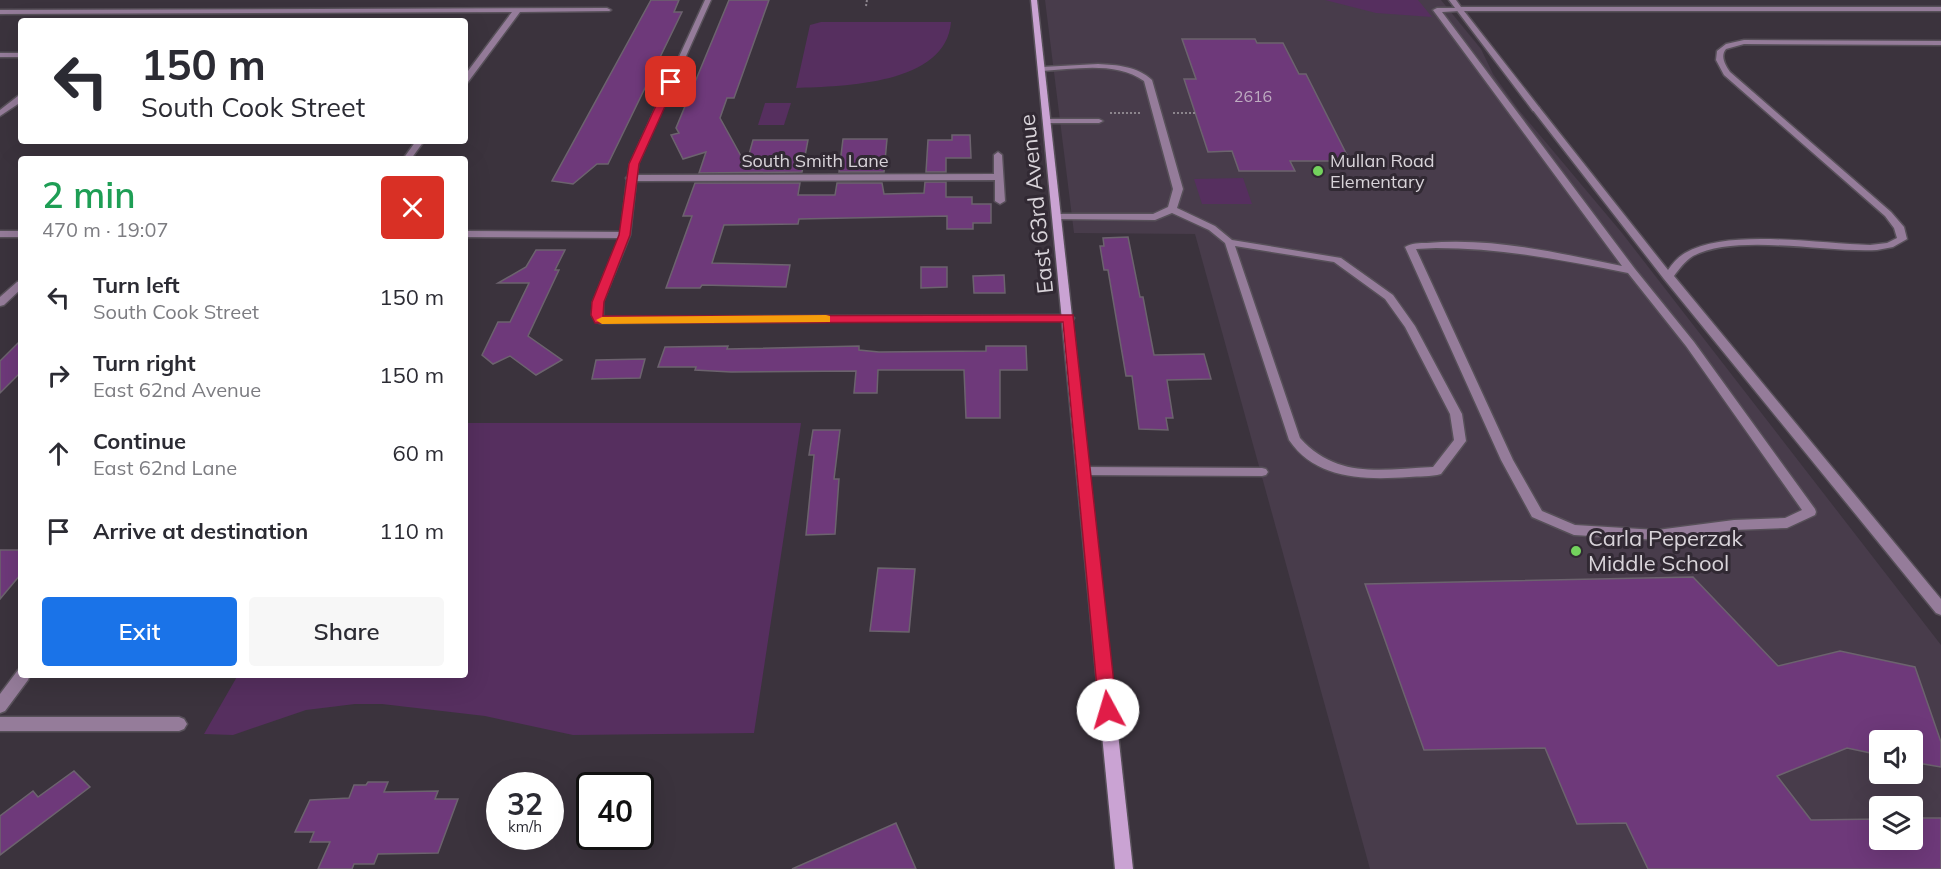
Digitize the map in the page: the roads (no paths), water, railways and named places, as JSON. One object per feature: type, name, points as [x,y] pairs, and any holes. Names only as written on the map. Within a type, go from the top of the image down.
[{"type":"street","points":[[708,0],[630,178],[625,235],[598,302],[597,315],[600,320],[1069,318]]},
{"type":"street","name":"East 63rd Avenue","points":[[1034,0],[1069,318],[1124,869]]},
{"type":"street","points":[[1456,4],[1668,277],[1941,609]]},
{"type":"street","points":[[1631,271],[1569,258],[1468,246],[1410,247],[1507,460],[1537,514],[1574,530],[1657,535],[1734,525],[1786,523],[1810,513],[1690,344],[1631,271],[1437,10],[1456,4],[1941,9]]},
{"type":"street","points":[[0,12],[607,10]]},
{"type":"street","points":[[468,76],[517,11]]},
{"type":"street","points":[[1668,277],[1680,261],[1691,253],[1707,248],[1760,244],[1874,248],[1894,244],[1902,239],[1899,227],[1888,214],[1727,73],[1718,60],[1718,53],[1723,48],[1744,42],[1941,43]]},
{"type":"street","points":[[0,55],[18,55]]},
{"type":"street","points":[[1042,69],[1116,68],[1135,70],[1148,80],[1178,189],[1172,209],[1155,217],[1058,217]]},
{"type":"street","points":[[0,114],[18,100]]},
{"type":"street","points":[[1048,121],[1099,121]]},
{"type":"street","points":[[998,155],[1000,201]]},
{"type":"street","name":"South Smith Lane","points":[[630,178],[999,177]]},
{"type":"street","points":[[1172,209],[1212,228],[1229,242],[1337,260],[1389,297],[1410,326],[1456,414],[1460,441],[1437,471],[1348,473],[1324,467],[1303,453],[1295,440],[1229,242]]},
{"type":"street","points":[[0,234],[18,234]]},
{"type":"street","points":[[468,234],[625,235]]},
{"type":"street","points":[[0,303],[18,287]]},
{"type":"street","points":[[1084,471],[1262,472]]},
{"type":"street","points":[[0,706],[21,678]]},
{"type":"street","points":[[0,724],[179,724]]},
{"type":"place","name":"Mullan Road Elementary","points":[[1318,171]]},
{"type":"place","name":"Carla Peperzak Middle School","points":[[1576,551]]}]
